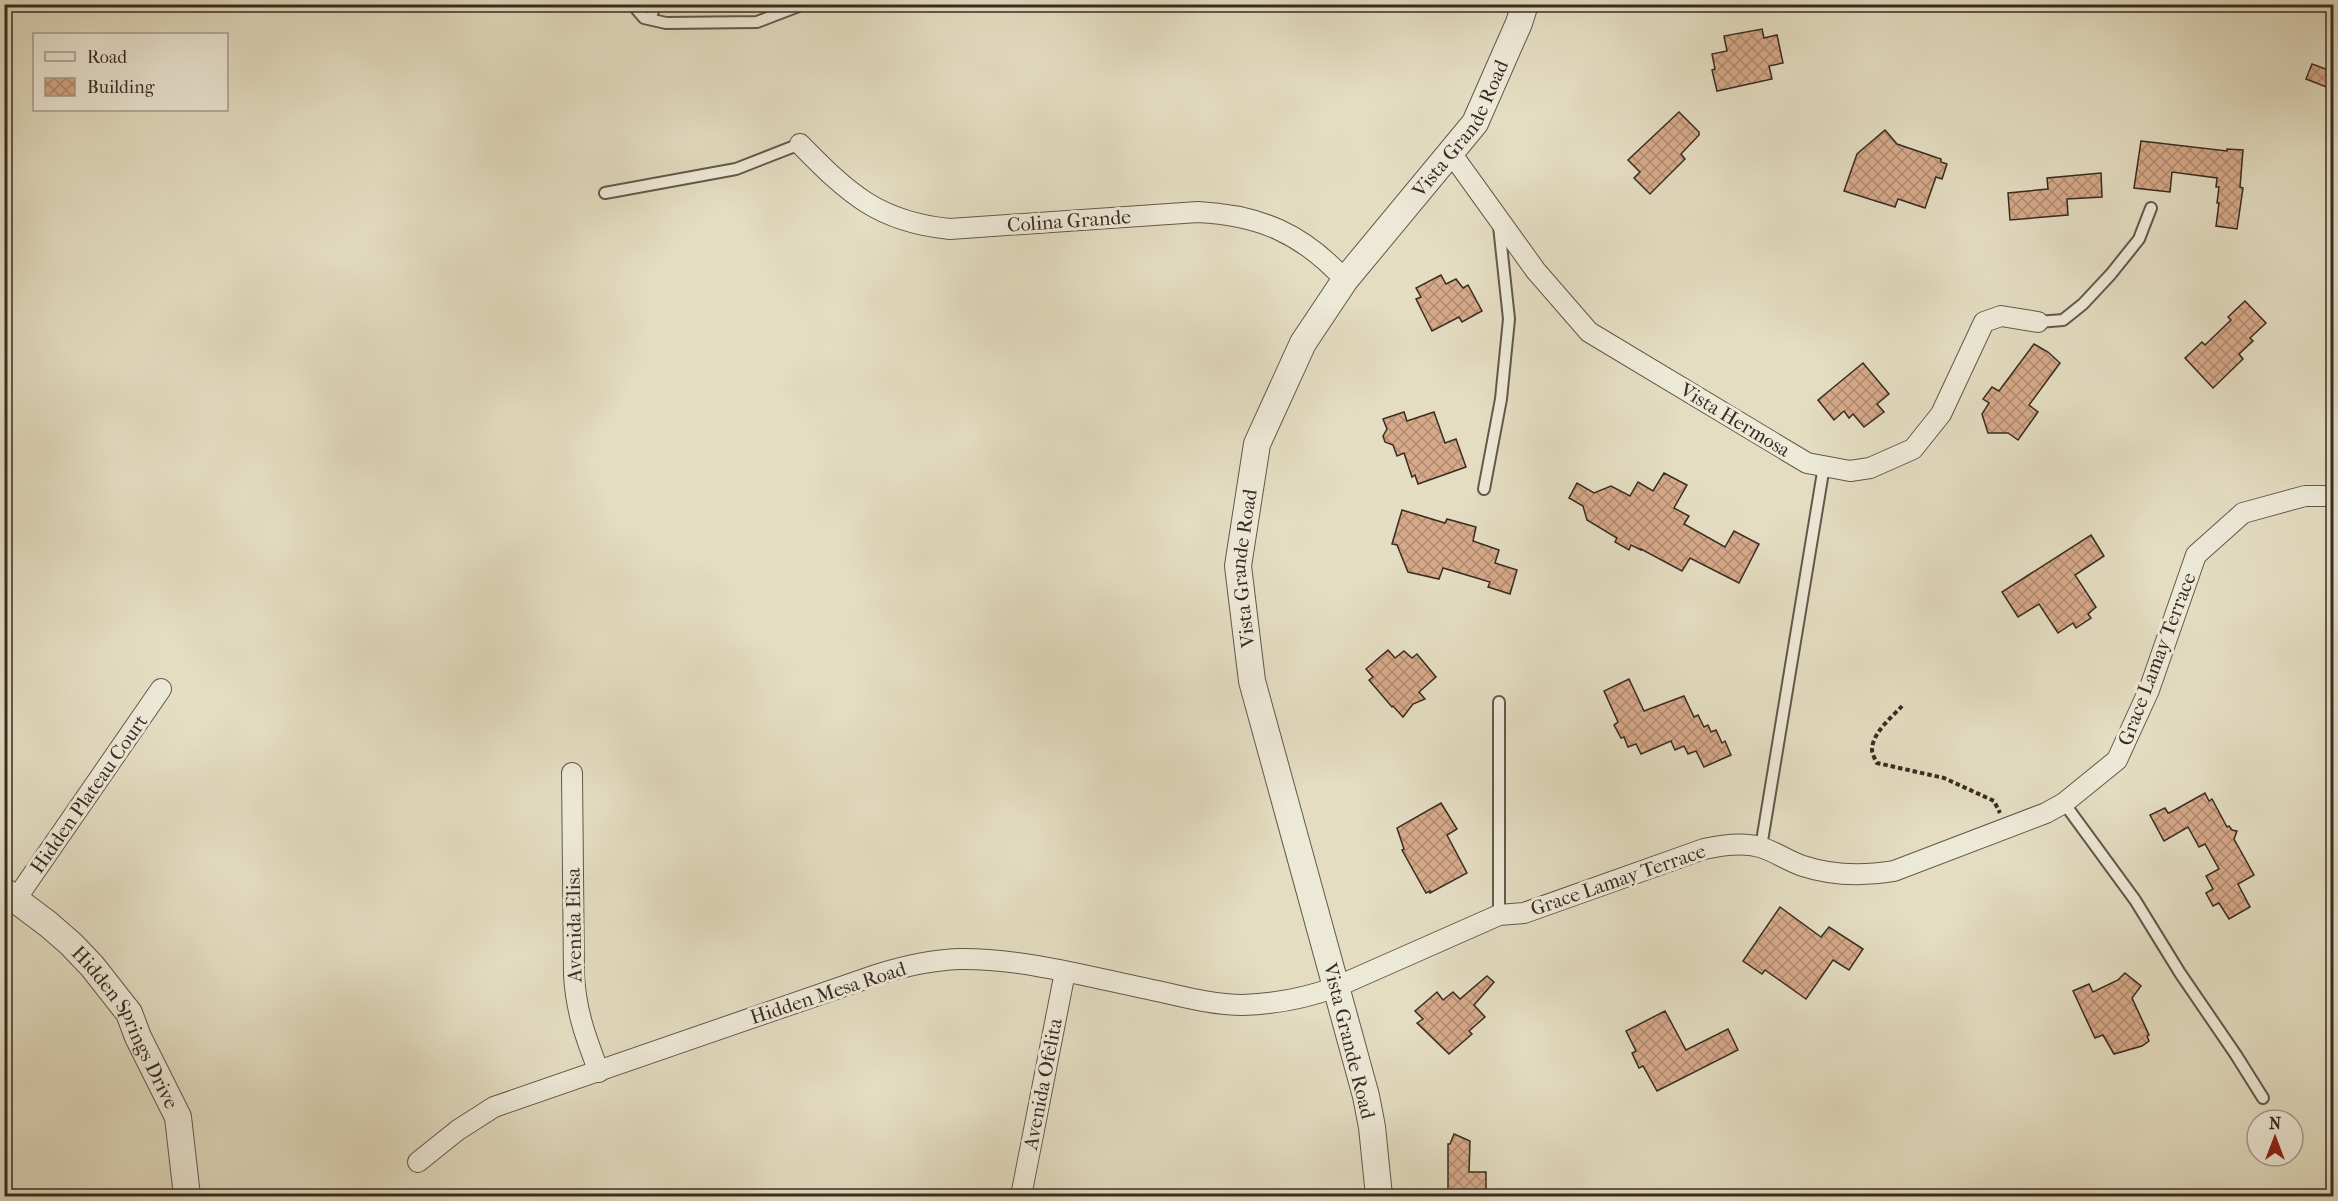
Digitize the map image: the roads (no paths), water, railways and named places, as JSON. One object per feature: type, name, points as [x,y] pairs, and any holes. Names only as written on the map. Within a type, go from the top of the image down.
[{"type":"street","name":"Vista Grande Road","points":[[1379,1197],[1372,1127],[1366,1096],[1252,681],[1238,566],[1257,444],[1304,343],[1345,280],[1475,123],[1519,23],[1525,4]]},
{"type":"street","name":"Colina Grande","points":[[800,144],[849,192],[882,212],[916,224],[950,229],[1198,212],[1221,213],[1266,224],[1287,233],[1319,253],[1345,280]]},
{"type":"street","name":"Vista Hermosa","points":[[1451,153],[1540,276],[1589,332],[1807,463],[1850,471],[1870,468],[1913,449],[1941,414],[1984,322],[2001,316],[2038,322]]},
{"type":"street","name":"Grace Lamay Terrace","points":[[1336,987],[1499,915],[1524,913],[1704,849],[1732,844],[1761,847],[1804,866],[1827,872],[1871,875],[1894,871],[2046,813],[2064,803],[2117,760],[2149,690],[2196,555],[2243,513],[2305,496],[2334,496]]},
{"type":"street","name":"Hidden Plateau Court","points":[[10,895],[161,688]]},
{"type":"street","name":"Avenida Elisa","points":[[572,773],[573,975],[576,1004],[582,1029],[599,1072]]},
{"type":"street","name":"Hidden Springs Drive","points":[[10,895],[71,944],[105,981],[129,1013],[138,1037],[178,1117],[187,1197]]},
{"type":"street","name":"Hidden Mesa Road","points":[[418,1162],[458,1130],[494,1107],[908,966],[939,961],[979,960],[1065,972],[1214,1003],[1241,1005],[1291,1000],[1336,987]]},
{"type":"street","name":"Avenida Ofelita","points":[[1021,1197],[1065,972]]},
{"type":"lane","points":[[632,4],[647,19],[666,22],[757,22],[804,4]]},
{"type":"lane","points":[[647,19],[656,4]]},
{"type":"lane","points":[[605,193],[736,169],[800,144]]},
{"type":"lane","points":[[2038,322],[2063,320],[2083,304],[2111,274],[2139,238],[2151,208]]},
{"type":"lane","points":[[1484,489],[1501,399],[1509,319],[1498,220]]},
{"type":"lane","points":[[1761,847],[1824,466]]},
{"type":"lane","points":[[1499,702],[1499,915]]},
{"type":"lane","points":[[2064,803],[2135,900],[2180,973],[2263,1098]]}]
